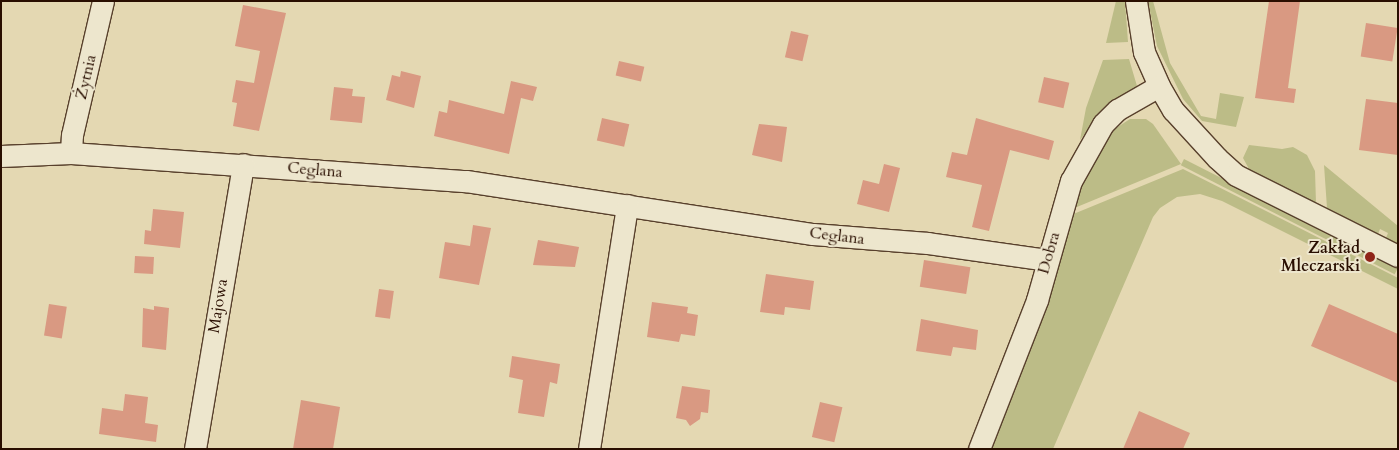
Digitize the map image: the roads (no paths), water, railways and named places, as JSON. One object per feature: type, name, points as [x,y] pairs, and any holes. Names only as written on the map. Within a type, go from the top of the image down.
[{"type":"street","name":"Żytnia","points":[[71,153],[72,135],[103,1]]},
{"type":"street","points":[[1136,1],[1144,52],[1159,86],[1184,122],[1236,175],[1398,256]]},
{"type":"street","name":"Dobra","points":[[979,449],[1037,300],[1071,181],[1092,140],[1117,110],[1159,86]]},
{"type":"street","name":"Ceglana","points":[[1,156],[71,153],[466,181],[627,204],[813,234],[928,243],[1047,260]]},
{"type":"street","name":"Majowa","points":[[195,449],[243,164]]},
{"type":"street","points":[[589,449],[627,204]]},
{"type":"place","name":"Zakład Mleczarski","points":[[1370,257]]}]
